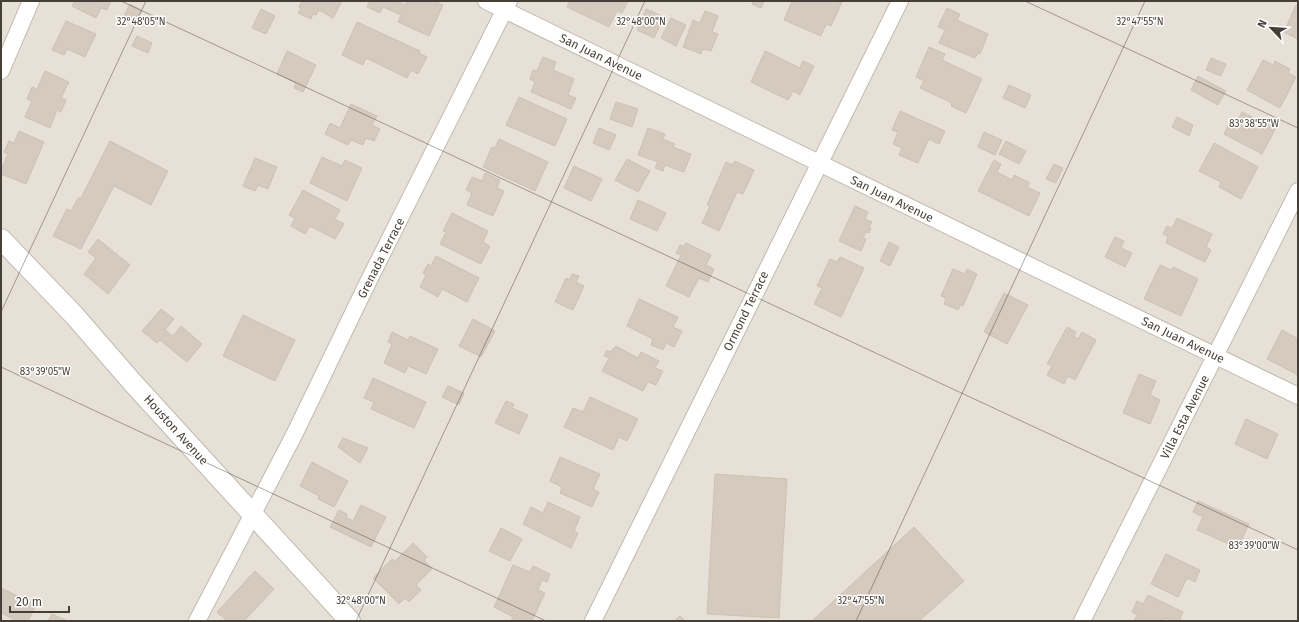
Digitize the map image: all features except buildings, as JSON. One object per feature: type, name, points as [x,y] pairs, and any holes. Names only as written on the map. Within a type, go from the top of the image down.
[{"type":"street","points":[[1,70],[31,1]]},
{"type":"street","name":"San Juan Avenue","points":[[486,1],[507,6],[819,163],[1298,396]]},
{"type":"street","name":"Ormond Terrace","points":[[593,621],[900,1]]},
{"type":"street","name":"Grenada Terrace","points":[[197,621],[294,435],[368,282],[507,6]]},
{"type":"street","name":"Villa Esta Avenue","points":[[1082,621],[1298,191]]},
{"type":"street","name":"Houston Avenue","points":[[1,239],[74,315],[138,388],[350,621]]},
{"type":"shaded area","points":[[1,1],[1298,1],[1298,621],[1,621]]}]
